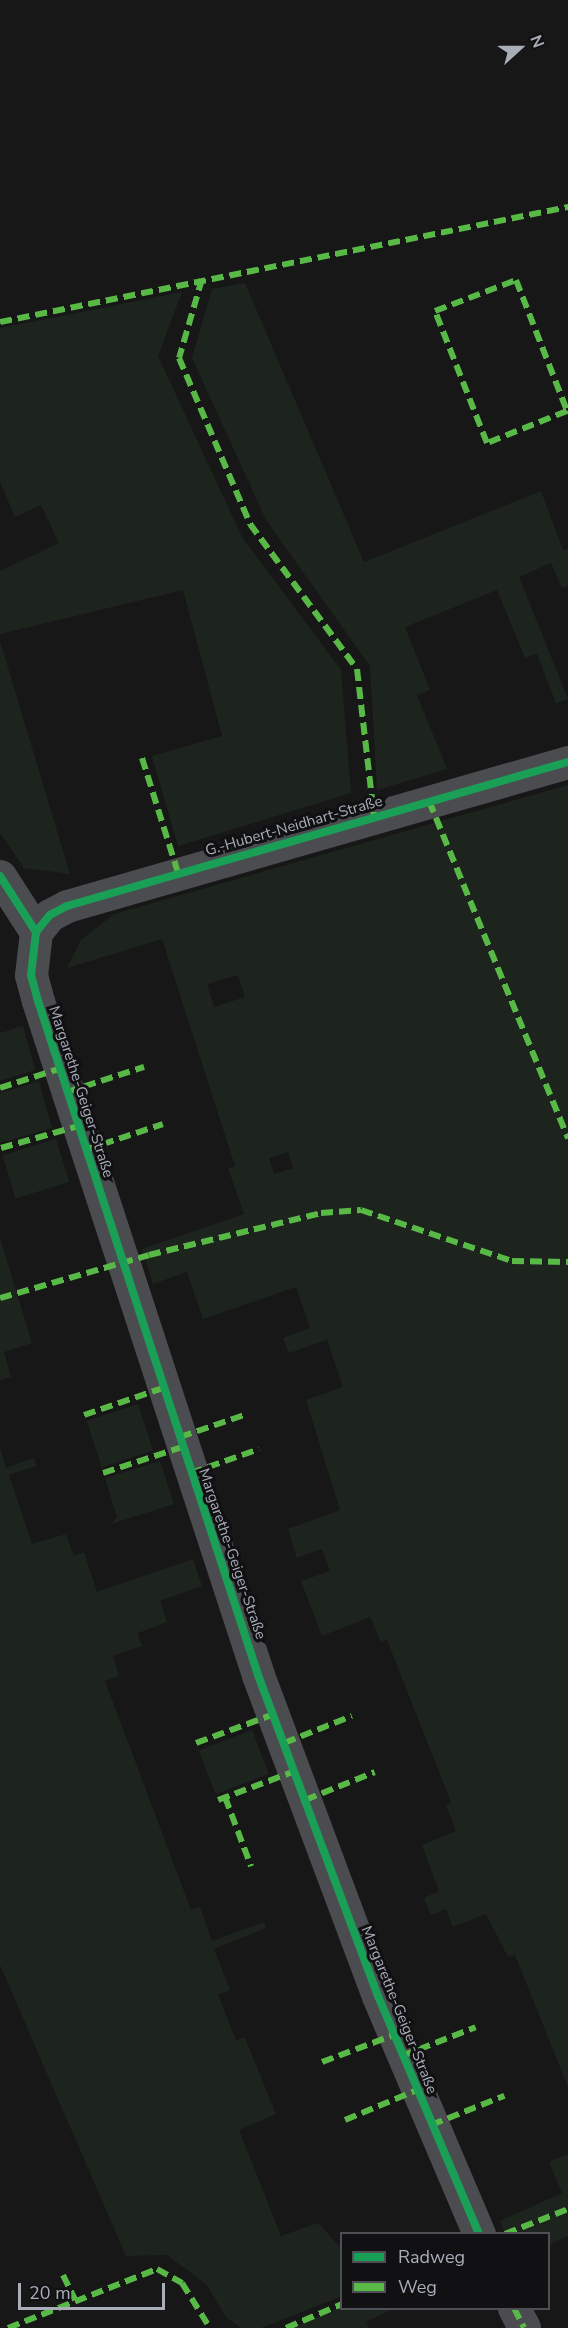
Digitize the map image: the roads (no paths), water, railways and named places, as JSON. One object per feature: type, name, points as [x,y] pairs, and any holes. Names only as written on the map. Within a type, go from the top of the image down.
[{"type":"street","name":"G.-Hubert-Neidhart-Straße","points":[[36,932],[50,915],[67,906],[568,762]]},
{"type":"street","points":[[0,876],[36,932]]},
{"type":"street","name":"Margarethe-Geiger-Straße","points":[[36,932],[31,975],[38,1001],[258,1675],[343,1907],[477,2232]]},
{"type":"street","points":[[515,2310],[524,2328]]}]
